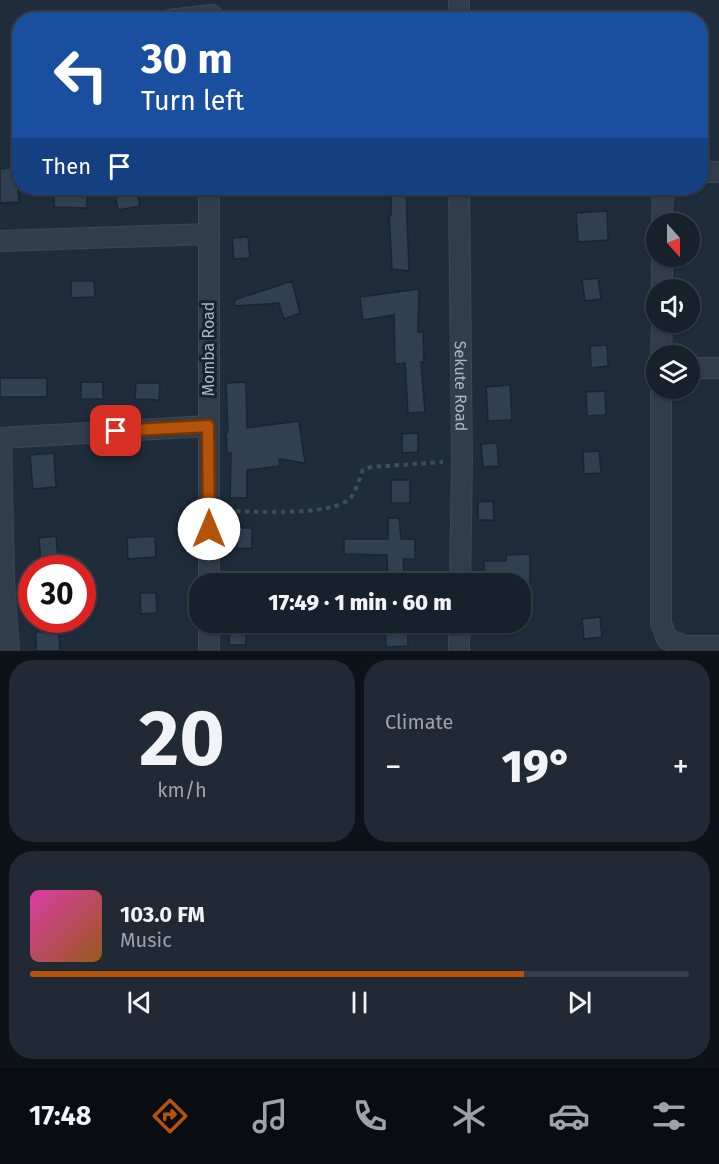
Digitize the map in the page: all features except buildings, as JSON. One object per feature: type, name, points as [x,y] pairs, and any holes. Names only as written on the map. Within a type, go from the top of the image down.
[{"type":"street","name":"Momba Road","points":[[208,195],[209,573]]},
{"type":"street","name":"Sekute Road","points":[[459,195],[462,460],[460,573]]},
{"type":"street","points":[[662,213],[663,195]]},
{"type":"street","points":[[0,241],[208,234]]},
{"type":"street","points":[[700,368],[719,368]]},
{"type":"street","points":[[661,399],[661,622],[667,639],[685,646],[719,646]]},
{"type":"street","points":[[9,651],[4,581],[1,438],[208,426]]},
{"type":"street","points":[[209,633],[209,651]]},
{"type":"street","points":[[459,633],[459,651]]},
{"type":"path","points":[[209,511],[309,511],[342,504],[352,496],[363,470],[371,467],[462,460]]},
{"type":"route","points":[[116,431],[208,426],[209,529]]}]
